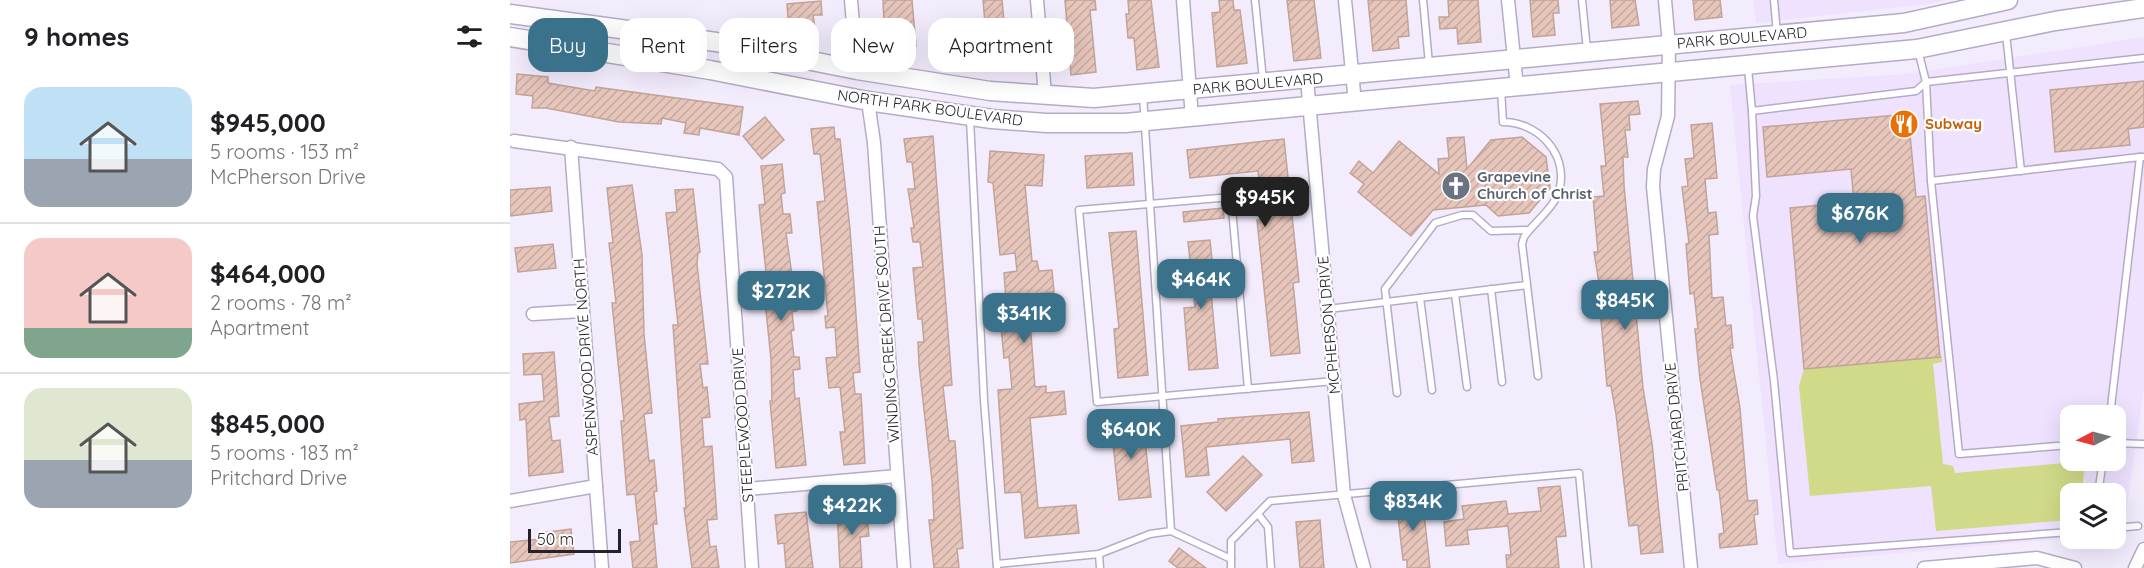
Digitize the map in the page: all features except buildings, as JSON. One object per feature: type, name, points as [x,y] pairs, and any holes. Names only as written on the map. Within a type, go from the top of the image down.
[{"type":"main road","name":"PARK BOULEVARD","points":[[870,72],[990,91],[1094,98],[1143,95],[1911,21],[1985,2],[2008,0]]},
{"type":"main road","name":"PARK BOULEVARD","points":[[1354,103],[1917,49],[2006,31],[2144,8]]},
{"type":"main road","name":"PARK BOULEVARD","points":[[510,14],[716,42],[831,65]]},
{"type":"main road","points":[[1911,21],[1917,49]]},
{"type":"main road","name":"NORTH PARK BOULEVARD","points":[[510,37],[710,70],[868,101],[969,116],[1046,123],[1145,122],[1354,103]]},
{"type":"main road","points":[[858,72],[868,101]]},
{"type":"street","points":[[852,0],[853,18]]},
{"type":"street","points":[[1037,0],[1045,95]]},
{"type":"street","points":[[1183,0],[1192,118]]},
{"type":"street","points":[[1345,0],[1354,103]]},
{"type":"street","points":[[1508,0],[1515,60],[1509,88]]},
{"type":"street","name":"PRITCHARD DRIVE","points":[[1665,0],[1669,45],[1668,116],[1654,169],[1653,187],[1691,568]]},
{"type":"street","name":"MCPHERSON DRIVE","points":[[1307,79],[1344,495],[1364,568]]},
{"type":"street","name":"WINDING CREEK DRIVE SOUTH","points":[[868,101],[874,154],[904,568]]},
{"type":"street","name":"STEEPLEWOOD DRIVE","points":[[514,141],[718,168],[726,177],[752,568]]},
{"type":"street","name":"ASPENWOOD DRIVE NORTH","points":[[571,147],[602,568]]},
{"type":"street","points":[[533,314],[582,311]]},
{"type":"street","points":[[747,489],[897,476]]},
{"type":"street","points":[[510,501],[596,486]]},
{"type":"street","points":[[2135,568],[2144,549]]},
{"type":"street","points":[[1924,568],[2037,558],[2075,568]]},
{"type":"lane","points":[[1255,0],[1264,83]]},
{"type":"lane","points":[[1423,0],[1429,68]]},
{"type":"lane","points":[[1582,0],[1587,53]]},
{"type":"lane","points":[[1774,0],[1777,35]]},
{"type":"lane","points":[[2006,31],[2021,171]]},
{"type":"lane","points":[[1917,49],[1926,82],[1931,181],[1959,454],[2060,446]]},
{"type":"lane","points":[[1752,111],[1916,90],[1926,82],[2144,58]]},
{"type":"lane","points":[[1748,66],[1756,196],[1754,216],[1774,381],[1790,554],[2060,533]]},
{"type":"lane","points":[[1509,88],[1503,122],[1530,127],[1552,146],[1558,156],[1560,187],[1554,202],[1529,230],[1522,244],[1538,376]]},
{"type":"lane","points":[[1143,95],[1171,531]]},
{"type":"lane","points":[[969,116],[984,400],[997,566],[1099,554],[1150,534],[1171,531],[1230,559]]},
{"type":"lane","points":[[1931,181],[2142,157],[2111,405]]},
{"type":"lane","points":[[1248,389],[1231,197],[1079,210],[1096,402],[1162,397],[1248,389],[1334,381]]},
{"type":"lane","points":[[1397,393],[1385,289],[1435,223],[1462,215],[1473,215],[1491,231],[1529,230]]},
{"type":"lane","points":[[1328,309],[1527,285]]},
{"type":"lane","points":[[1491,289],[1502,382]]},
{"type":"lane","points":[[1455,294],[1467,387]]},
{"type":"lane","points":[[1420,298],[1432,390]]},
{"type":"lane","points":[[2126,443],[2144,444]]},
{"type":"lane","points":[[1231,568],[1231,541],[1270,501],[1579,473],[1588,568]]},
{"type":"lane","points":[[1258,514],[1268,527],[1271,568]]},
{"type":"lane","points":[[2126,527],[2138,526]]},
{"type":"lane","points":[[1099,554],[1100,568]]},
{"type":"shaded area","points":[[1753,0],[1946,0],[1929,4],[1756,23]]},
{"type":"shaded area","points":[[2144,37],[2144,388],[2126,513],[2126,483],[2060,483],[2060,539],[1778,564],[1730,85],[1906,74]]},
{"type":"green space","points":[[1942,356],[1942,362],[1933,364],[1943,464],[1953,466],[1955,473],[2060,463],[2060,471],[2084,471],[2083,483],[2060,483],[2060,521],[1936,531],[1931,486],[1810,496],[1799,386],[1804,369]]},
{"type":"place","name":"Subway","points":[[1904,124]]},
{"type":"place","name":"Grapevine Church of Christ","points":[[1456,186]]}]
